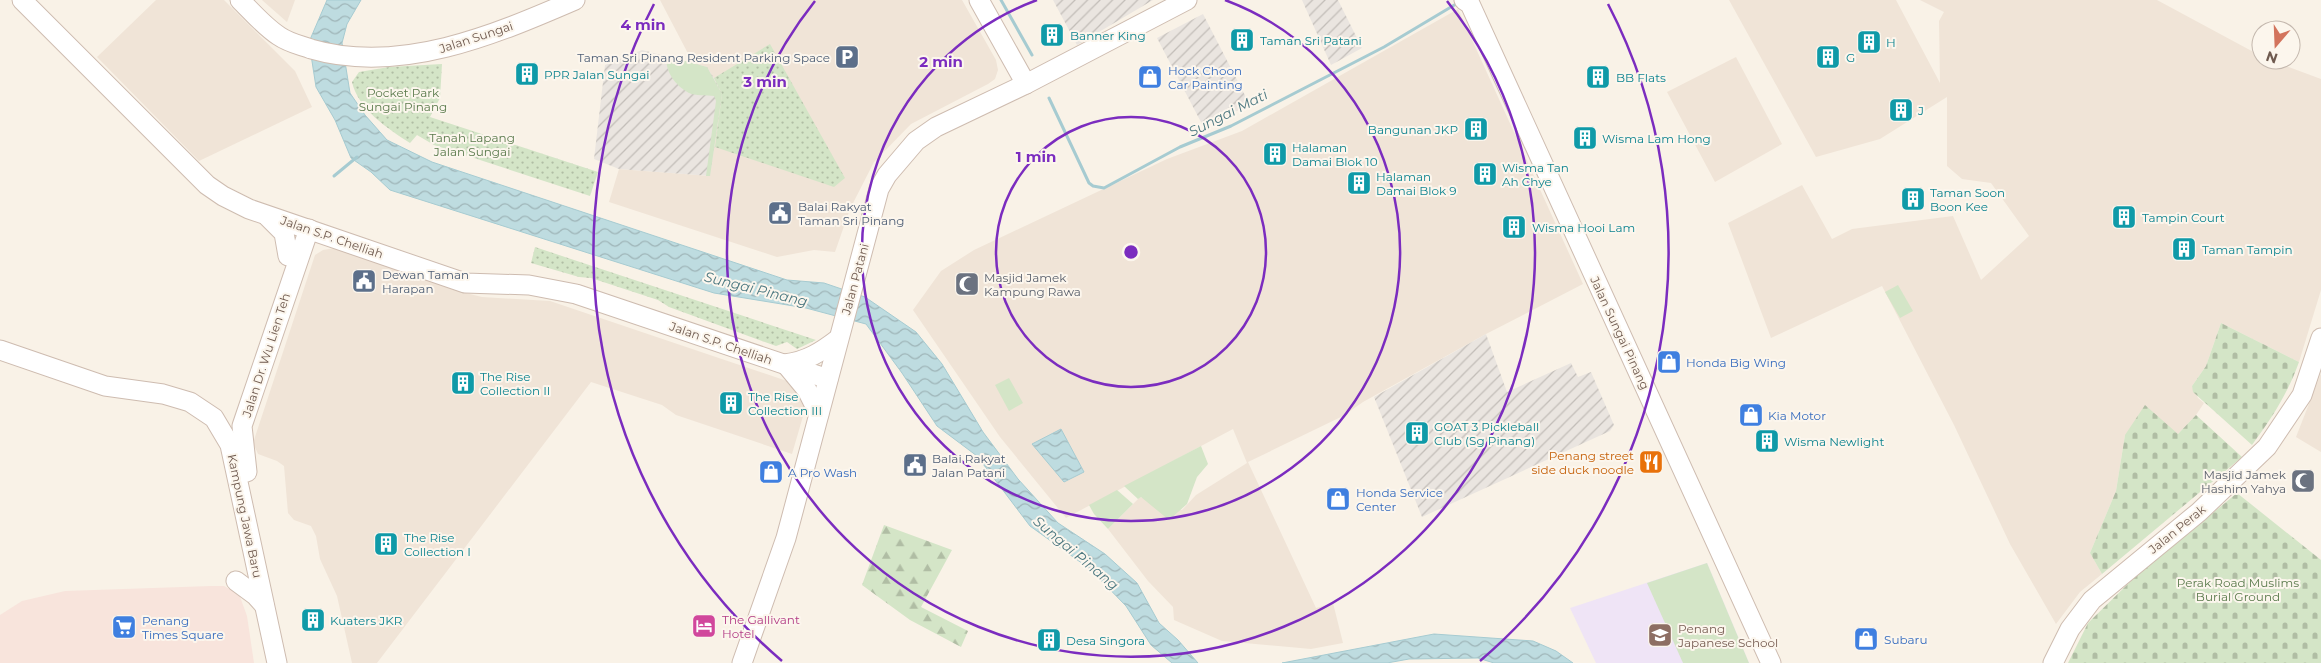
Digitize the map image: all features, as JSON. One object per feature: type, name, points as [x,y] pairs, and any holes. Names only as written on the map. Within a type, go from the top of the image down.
[{"type":"street","name":"Jalan S.P. Chelliah","points":[[22,0],[207,185],[223,196],[266,214],[465,283],[529,285],[576,294],[828,380]]},
{"type":"street","name":"Jalan Sungai","points":[[240,0],[275,33],[296,44],[331,55],[358,57],[394,56],[439,50],[490,34],[575,0]]},
{"type":"street","points":[[979,0],[1026,84]]},
{"type":"street","name":"Jalan Patani","points":[[742,663],[786,538],[879,189],[897,161],[916,140],[936,127],[1026,84],[1188,0]]},
{"type":"street","name":"Jalan Sungai Pinang","points":[[1468,1],[1771,663]]},
{"type":"street","points":[[266,214],[284,233],[293,257],[320,241],[339,239]]},
{"type":"street","name":"Jalan Dr. Wu Lien Teh","points":[[251,364],[304,227]]},
{"type":"street","name":"Jalan Dr. Wu Lien Teh","points":[[244,512],[250,493],[242,426],[293,257]]},
{"type":"street","points":[[785,364],[803,362],[818,355],[840,332]]},
{"type":"street","name":"Jalan Perak","points":[[2053,663],[2070,629],[2092,600],[2199,512],[2268,447],[2302,395],[2321,338]]},
{"type":"street","name":"Kampung Jawa Baru","points":[[0,350],[105,386],[177,397],[202,409],[214,418],[230,445],[277,663]]},
{"type":"street","points":[[785,364],[808,390],[818,414]]},
{"type":"street","points":[[236,581],[255,595],[264,606]]},
{"type":"shaded area","points":[[156,0],[224,0],[295,71],[312,107],[199,161],[97,57]]},
{"type":"shaded area","points":[[262,0],[295,0],[287,22]]},
{"type":"shaded area","points":[[660,0],[962,0],[996,60],[998,70],[995,79],[988,84],[911,124],[874,162],[850,209],[835,252],[814,250],[777,257],[609,202],[619,169],[710,176],[707,67],[693,63]]},
{"type":"shaded area","points":[[1053,0],[1153,0],[1077,45]]},
{"type":"shaded area","points":[[1302,0],[1338,0],[1362,48],[1331,65]]},
{"type":"shaded area","points":[[1729,0],[1896,0],[1940,83],[1939,21],[1944,12],[1920,0],[2157,0],[2251,51],[2251,70],[2297,70],[2321,79],[2321,290],[2299,362],[2221,323],[2206,366],[2192,386],[2198,398],[2204,403],[2196,415],[2178,434],[2125,435],[2116,491],[2090,553],[2102,574],[2080,592],[2056,624],[2010,544],[1954,425],[1882,286],[1771,338],[1728,223],[1802,185],[1832,239],[1852,229],[1953,216],[1981,280],[2029,236],[1991,183],[1962,179],[1947,166],[1947,97],[1880,139],[1816,157]]},
{"type":"shaded area","points":[[1458,9],[1583,284],[1486,334],[1363,402],[1343,416],[1248,462],[1316,608],[1333,603],[1343,643],[1311,649],[1222,641],[1174,620],[1173,607],[1148,581],[1108,529],[1140,497],[1182,510],[1196,495],[1247,463],[1233,429],[1066,518],[1000,437],[913,310],[941,271],[974,250],[1167,159],[1242,131]]},
{"type":"shaded area","points":[[1203,14],[1250,105],[1203,126],[1157,38]]},
{"type":"shaded area","points":[[642,50],[707,67],[714,78],[722,94],[710,176],[619,169],[594,159],[605,65]]},
{"type":"shaded area","points":[[1736,57],[1782,144],[1715,182],[1667,92]]},
{"type":"shaded area","points":[[335,248],[454,290],[482,297],[550,301],[787,381],[796,388],[806,406],[792,454],[676,415],[662,405],[591,382],[377,663],[352,663],[337,596],[320,559],[316,536],[311,526],[294,520],[288,513],[284,466],[277,461],[258,454],[253,443],[315,255],[323,250]]},
{"type":"shaded area","points":[[1486,334],[1507,392],[1571,363],[1578,377],[1591,372],[1614,425],[1610,431],[1422,517],[1374,397]]},
{"type":"shaded area","points":[[2321,373],[2321,452],[2296,437]]},
{"type":"shaded area","name":"Penang Japanese School","points":[[1707,563],[1749,663],[1596,663],[1570,608]]},
{"type":"shaded area","name":"Penang Times Square","points":[[224,586],[239,594],[247,616],[254,663],[0,663],[0,615],[22,601],[65,591]]},
{"type":"green space","points":[[770,44],[845,178],[834,187],[715,147],[722,94],[714,78]]},
{"type":"green space","points":[[667,56],[707,67],[722,94],[710,176],[706,176],[716,101],[714,96],[692,94],[684,90],[669,72]]},
{"type":"green space","points":[[442,64],[440,98],[430,117],[598,172],[590,196],[434,145],[417,135],[410,143],[384,125],[367,109],[355,92],[352,82],[359,72],[389,67]]},
{"type":"green space","points":[[535,247],[816,340],[797,349],[787,342],[776,346],[669,307],[658,300],[591,278],[579,277],[531,263]]},
{"type":"green space","points":[[1898,285],[1913,311],[1900,318],[1885,292]]},
{"type":"green space","points":[[2221,323],[2299,362],[2279,405],[2252,445],[2193,392],[2192,386],[2206,366]]},
{"type":"green space","points":[[1009,378],[1023,403],[1009,411],[995,385]]},
{"type":"green space","points":[[2145,405],[2178,434],[2196,415],[2242,457],[2102,574],[2090,553],[2116,491],[2125,435]]},
{"type":"green space","points":[[1201,446],[1208,464],[1197,477],[1187,504],[1169,520],[1141,497],[1138,499],[1124,486]]},
{"type":"green space","points":[[1117,490],[1133,504],[1108,529],[1094,514],[1089,505]]},
{"type":"green space","name":"Perak Road Muslims Burial Ground","points":[[2237,493],[2321,560],[2321,663],[2068,663],[2088,623],[2134,578]]},
{"type":"green space","points":[[884,525],[952,550],[921,607],[968,631],[961,647],[910,620],[862,585]]},
{"type":"green space","points":[[1707,563],[1749,663],[1683,663],[1647,583]]},
{"type":"water","name":"Sungai Pinang","points":[[327,0],[361,0],[347,24],[342,43],[350,93],[365,115],[387,140],[432,162],[787,280],[824,283],[865,297],[916,332],[942,364],[983,432],[1018,479],[1058,523],[1105,554],[1137,583],[1159,623],[1178,640],[1198,663],[1172,663],[1151,645],[1126,606],[1090,569],[1030,526],[977,456],[937,426],[902,373],[866,324],[806,308],[714,293],[390,190],[371,172],[351,158],[335,120],[316,87],[309,42]]},
{"type":"water","points":[[1061,429],[1084,472],[1064,482],[1032,444]]},
{"type":"water","points":[[1434,634],[1533,641],[1556,651],[1573,663],[1494,663],[1478,658],[1409,659],[1387,663],[1282,663]]},
{"type":"waterway","name":"Sungai Mati","points":[[1001,0],[1032,55]]},
{"type":"waterway","name":"Sungai Mati","points":[[1049,98],[1089,183],[1093,186],[1104,188],[1180,147],[1231,126],[1384,47],[1456,4]]},
{"type":"waterway","points":[[334,176],[357,157]]},
{"type":"place","name":"Banner King","points":[[1052,35]]},
{"type":"place","name":"Taman Sri Patani","points":[[1242,40]]},
{"type":"place","name":"H","points":[[1869,42]]},
{"type":"place","name":"Taman Sri Pinang Resident Parking Space","points":[[847,57]]},
{"type":"place","name":"G","points":[[1828,57]]},
{"type":"place","name":"PPR Jalan Sungai","points":[[527,74]]},
{"type":"place","name":"Hock Choon Car Painting","points":[[1150,77]]},
{"type":"place","name":"BB Flats","points":[[1598,77]]},
{"type":"place","name":"J","points":[[1901,110]]},
{"type":"place","name":"Bangunan JKP","points":[[1476,129]]},
{"type":"place","name":"Wisma Lam Hong","points":[[1585,138]]},
{"type":"place","name":"Halaman Damai Blok 10","points":[[1275,154]]},
{"type":"place","name":"Wisma Tan Ah Chye","points":[[1485,174]]},
{"type":"place","name":"Halaman Damai Blok 9","points":[[1359,183]]},
{"type":"place","name":"Taman Soon Boon Kee","points":[[1913,199]]},
{"type":"place","name":"Balai Rakyat Taman Sri Pinang","points":[[780,213]]},
{"type":"place","name":"Tampin Court","points":[[2124,217]]},
{"type":"place","name":"Wisma Hooi Lam","points":[[1514,227]]},
{"type":"place","name":"Taman Tampin","points":[[2184,249]]},
{"type":"place","name":"Dewan Taman Harapan","points":[[364,281]]},
{"type":"place","name":"Masjid Jamek Kampung Rawa","points":[[967,284]]},
{"type":"place","name":"Honda Big Wing","points":[[1669,362]]},
{"type":"place","name":"The Rise Collection II","points":[[463,383]]},
{"type":"place","name":"The Rise Collection III","points":[[731,403]]},
{"type":"place","name":"Kia Motor","points":[[1751,415]]},
{"type":"place","name":"GOAT 3 Pickleball Club (Sg Pinang)","points":[[1417,433]]},
{"type":"place","name":"Wisma Newlight","points":[[1767,441]]},
{"type":"place","name":"Penang street side duck noodle","points":[[1651,462]]},
{"type":"place","name":"Balai Rakyat Jalan Patani","points":[[915,465]]},
{"type":"place","name":"A Pro Wash","points":[[771,472]]},
{"type":"place","name":"Masjid Jamek Hashim Yahya","points":[[2303,481]]},
{"type":"place","name":"Honda Service Center","points":[[1338,499]]},
{"type":"place","name":"The Rise Collection I","points":[[386,544]]},
{"type":"place","name":"Kuaters JKR","points":[[313,620]]},
{"type":"place","name":"The Gallivant Hotel","points":[[704,626]]},
{"type":"place","name":"Penang Times Square","points":[[124,627]]},
{"type":"place","name":"Penang Japanese School","points":[[1660,635]]},
{"type":"place","name":"Subaru","points":[[1866,639]]},
{"type":"place","name":"Desa Singora","points":[[1049,640]]},
{"type":"park label","name":"Pocket Park Sungai Pinang","points":[[403,99]]},
{"type":"park label","name":"Tanah Lapang Jalan Sungai","points":[[472,144]]}]
